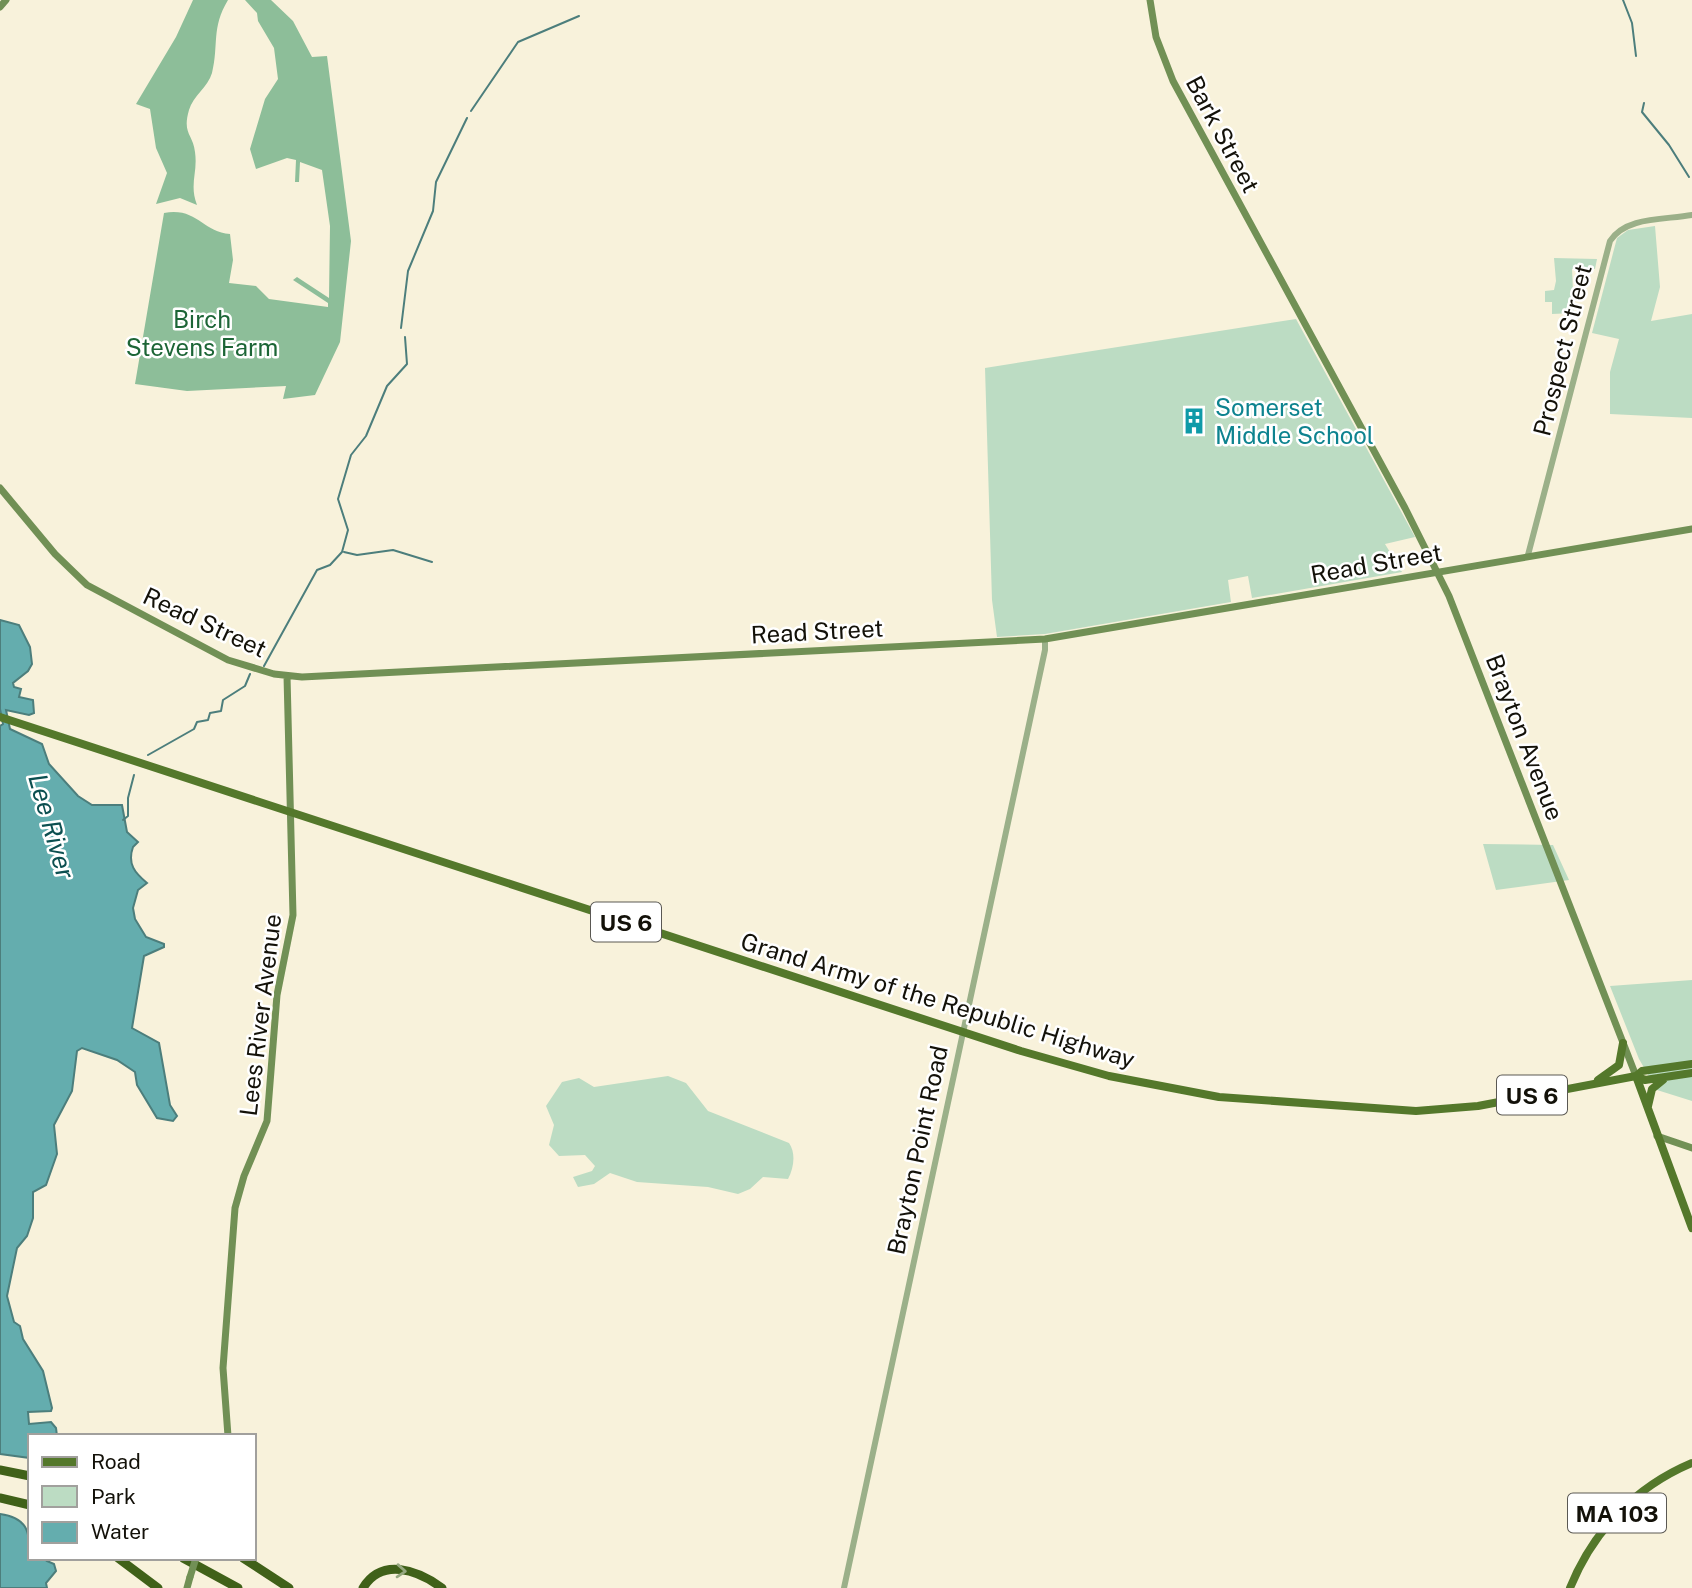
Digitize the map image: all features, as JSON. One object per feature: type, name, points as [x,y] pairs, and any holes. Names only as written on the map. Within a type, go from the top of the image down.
[{"type":"highway","points":[[0,1470],[28,1474]]},
{"type":"highway","points":[[2,1499],[28,1506]]},
{"type":"highway","points":[[121,1560],[156,1587]]},
{"type":"highway","points":[[187,1560],[238,1588]]},
{"type":"highway","points":[[246,1560],[289,1588]]},
{"type":"highway","points":[[363,1588],[374,1576],[396,1569],[411,1571],[442,1588]]},
{"type":"main road","points":[[0,7],[6,0]]},
{"type":"main road","name":"Bark Street","points":[[1150,0],[1156,37],[1167,70],[1280,279]]},
{"type":"main road","name":"Brayton Avenue","points":[[1280,279],[1438,572],[1479,666],[1692,1228]]},
{"type":"main road","name":"Read Street","points":[[0,488],[55,554],[87,585],[228,660],[287,676],[353,676],[1045,639],[1692,528]]},
{"type":"main road","name":"Lees River Avenue","points":[[228,1434],[223,1368],[235,1208],[269,1111],[277,995],[294,900],[289,811],[287,676]]},
{"type":"main road","name":"US 6","points":[[3,718],[289,811]]},
{"type":"main road","name":"Grand Army of the Republic Highway","points":[[289,811],[962,1032],[1104,1075],[1168,1089],[1259,1102],[1444,1111],[1636,1076]]},
{"type":"main road","points":[[1588,1084],[1619,1065],[1623,1043]]},
{"type":"main road","name":"US 6","points":[[1692,1064],[1642,1071],[1636,1076],[1645,1080],[1692,1073]]},
{"type":"main road","points":[[1647,1109],[1654,1087],[1675,1075]]},
{"type":"main road","points":[[1657,1136],[1692,1148]]},
{"type":"main road","name":"MA 103","points":[[1570,1588],[1586,1552],[1613,1516],[1653,1485],[1692,1463]]},
{"type":"main road","points":[[187,1588],[195,1560]]},
{"type":"street","name":"Prospect Street","points":[[1528,555],[1610,241],[1618,231],[1631,224],[1692,215]]},
{"type":"street","name":"Brayton Point Road","points":[[844,1588],[1045,650],[1045,639]]},
{"type":"green space","points":[[193,0],[228,0],[217,28],[212,73],[191,105],[187,118],[187,129],[195,152],[194,191],[197,205],[180,198],[156,204],[167,173],[156,148],[150,109],[136,104],[176,37]]},
{"type":"green space","name":"Birch Stevens Farm","points":[[245,0],[271,0],[293,21],[312,57],[327,56],[351,241],[340,342],[315,395],[283,399],[286,386],[187,391],[135,384],[164,213],[184,213],[213,229],[230,234],[233,260],[229,283],[256,286],[269,299],[328,307],[328,303],[293,280],[297,277],[329,298],[330,226],[322,170],[300,162],[299,182],[295,182],[296,160],[287,158],[256,169],[250,149],[265,99],[278,79],[274,48],[258,21],[257,13]]},
{"type":"green space","points":[[1655,226],[1660,287],[1651,321],[1692,314],[1692,418],[1610,414],[1610,372],[1619,339],[1592,333],[1617,238],[1628,230]]},
{"type":"green space","points":[[1554,258],[1597,259],[1595,269],[1572,269],[1574,313],[1552,314],[1552,302],[1545,302],[1545,291],[1554,290],[1556,281]]},
{"type":"green space","points":[[1296,319],[1415,537],[1385,544],[1402,572],[1252,598],[1248,576],[1228,580],[1231,602],[1045,634],[997,637],[992,600],[985,368]]},
{"type":"green space","points":[[1483,844],[1553,845],[1569,880],[1496,890]]},
{"type":"green space","points":[[1692,980],[1692,1101],[1657,1090],[1639,1059],[1610,986]]},
{"type":"green space","points":[[668,1076],[686,1083],[708,1111],[789,1143],[793,1151],[793,1161],[788,1179],[763,1177],[750,1189],[738,1194],[708,1187],[637,1182],[610,1173],[594,1184],[578,1187],[573,1177],[592,1171],[595,1166],[585,1155],[559,1156],[549,1145],[554,1125],[546,1106],[562,1082],[579,1078],[594,1087]]},
{"type":"water","name":"Lee River","points":[[0,620],[19,625],[30,647],[32,664],[28,671],[13,683],[14,687],[21,689],[19,697],[33,700],[34,713],[29,715],[6,710],[10,729],[42,744],[49,764],[78,796],[92,805],[122,805],[127,832],[138,842],[131,853],[132,863],[136,872],[147,883],[138,890],[133,908],[135,919],[146,937],[164,944],[164,947],[144,956],[132,1028],[159,1043],[170,1105],[177,1116],[173,1121],[157,1118],[137,1085],[135,1072],[117,1060],[82,1048],[77,1051],[72,1091],[54,1125],[57,1154],[46,1185],[33,1192],[33,1218],[27,1236],[17,1248],[7,1296],[14,1322],[20,1326],[23,1339],[43,1371],[52,1408],[51,1411],[28,1412],[29,1424],[51,1422],[56,1428],[57,1434],[28,1434],[28,1458],[0,1454],[0,726],[3,724],[0,709]]},
{"type":"water","points":[[0,1514],[16,1519],[26,1528],[28,1560],[48,1560],[54,1564],[56,1571],[46,1583],[47,1588],[0,1588]]},
{"type":"waterway","points":[[1623,0],[1632,23],[1636,56]]},
{"type":"waterway","points":[[471,111],[518,42],[579,16]]},
{"type":"waterway","points":[[1644,103],[1642,112],[1669,145],[1689,177]]},
{"type":"waterway","points":[[401,328],[408,271],[433,211],[436,182],[467,118]]},
{"type":"waterway","points":[[264,666],[317,570],[330,565],[342,552],[348,530],[338,499],[351,455],[366,436],[387,386],[407,364],[405,337]]},
{"type":"waterway","points":[[344,552],[357,555],[393,550],[432,562]]},
{"type":"waterway","points":[[148,755],[194,729],[197,722],[208,720],[210,713],[221,711],[223,700],[245,686],[250,674]]},
{"type":"waterway","points":[[123,820],[128,816],[128,798],[134,775]]},
{"type":"place","name":"Somerset Middle School","points":[[1194,421]]}]
